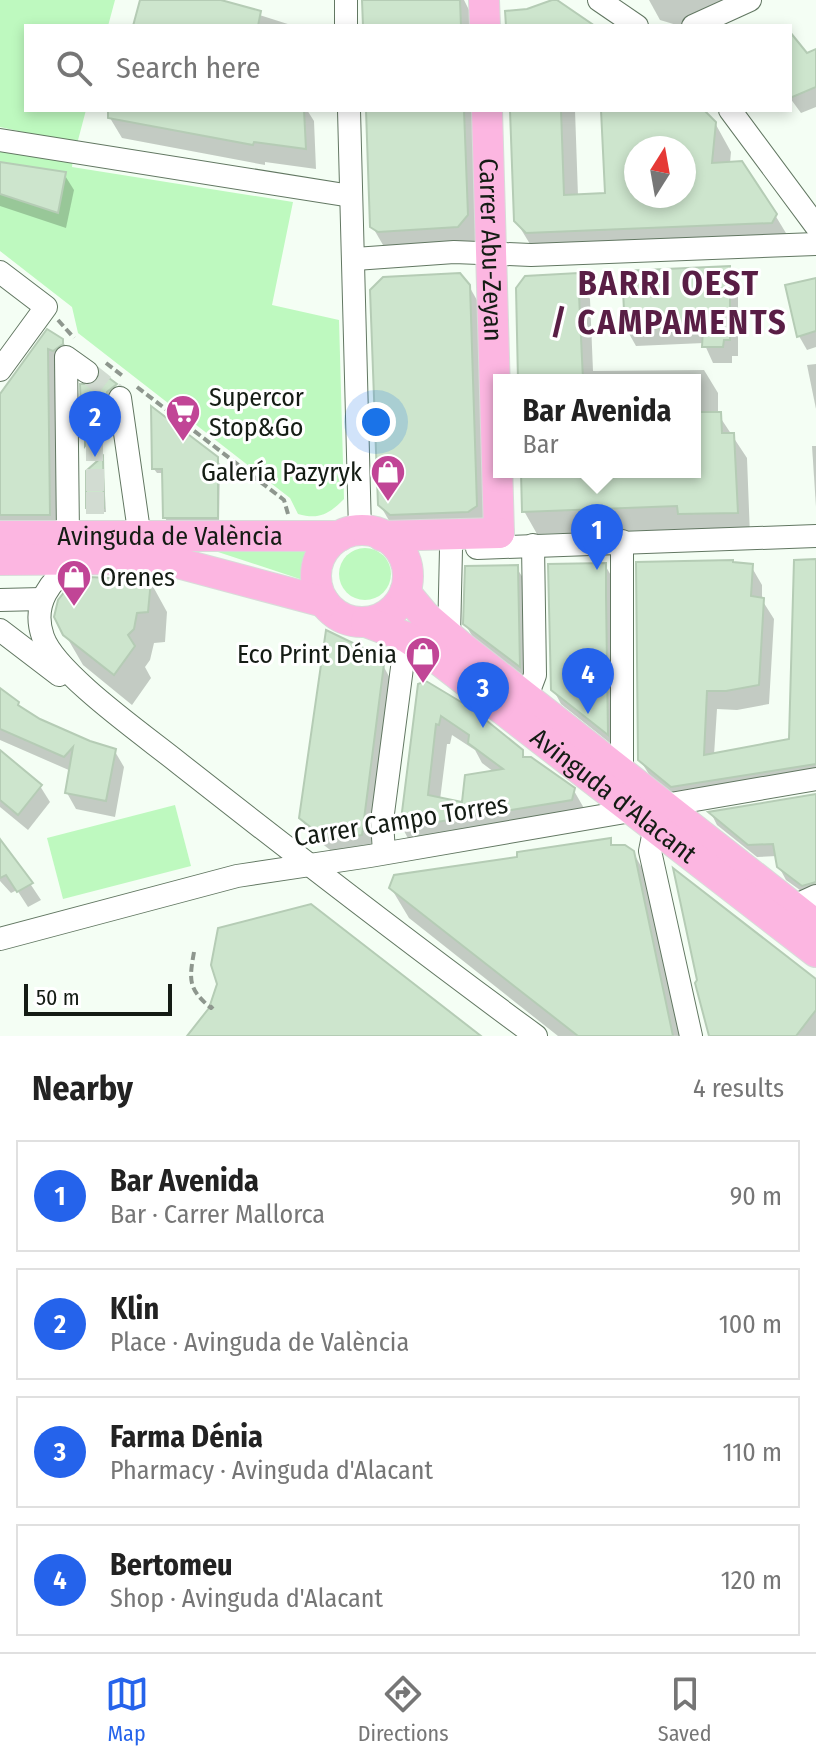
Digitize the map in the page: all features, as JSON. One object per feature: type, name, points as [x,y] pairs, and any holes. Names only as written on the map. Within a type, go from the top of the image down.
[{"type":"main road","points":[[484,0],[485,24]]},
{"type":"main road","name":"Carrer Abu-Zeyan","points":[[487,112],[495,374]]},
{"type":"main road","name":"Carrer Abu-Zeyan","points":[[498,478],[499,533]]},
{"type":"main road","name":"Avinguda de València","points":[[0,560],[72,548],[137,530],[294,535],[499,533]]},
{"type":"main road","points":[[406,583],[400,551],[361,534],[330,543],[317,565],[318,591],[324,602],[342,618],[366,622],[390,613],[406,583],[434,554],[490,544],[499,533]]},
{"type":"main road","name":"Avinguda de València","points":[[0,536],[174,562],[324,602]]},
{"type":"main road","name":"Avinguda d'Alacant","points":[[406,583],[415,606],[449,637],[622,773],[651,814],[804,901],[816,925]]},
{"type":"main road","name":"Avinguda d'Alacant","points":[[366,622],[406,637],[651,814],[816,952]]},
{"type":"street","points":[[346,0],[346,24]]},
{"type":"street","points":[[599,0],[634,24]]},
{"type":"street","points":[[697,24],[750,0]]},
{"type":"street","points":[[349,112],[361,534]]},
{"type":"street","points":[[731,112],[816,226]]},
{"type":"street","points":[[0,140],[351,196]]},
{"type":"street","points":[[355,259],[454,252],[547,255],[816,244]]},
{"type":"street","points":[[0,272],[46,307],[0,370]]},
{"type":"street","points":[[90,372],[65,376],[72,548],[42,599],[39,620],[49,650],[95,697],[309,865],[536,1036]]},
{"type":"street","points":[[116,404],[137,530]]},
{"type":"street","points":[[449,637],[458,549],[816,536]]},
{"type":"street","points":[[622,541],[622,773]]},
{"type":"street","points":[[526,699],[535,675],[533,545]]},
{"type":"street","points":[[0,600],[42,599]]},
{"type":"street","points":[[0,630],[56,674],[95,697]]},
{"type":"street","points":[[384,853],[382,821],[406,637]]},
{"type":"street","name":"Carrer Campo Torres","points":[[0,939],[237,876],[651,814],[816,779]]},
{"type":"street","points":[[651,814],[650,851],[691,1036]]},
{"type":"path","points":[[46,307],[74,338]]},
{"type":"path","points":[[90,372],[284,500],[294,535]]},
{"type":"path","points":[[194,952],[190,972],[192,988],[211,1008],[213,1006]]},
{"type":"green space","points":[[0,0],[115,0],[109,24],[24,24],[24,112],[85,112],[77,144],[0,127]]},
{"type":"green space","points":[[0,146],[73,158],[72,167],[293,202],[272,305],[339,320],[344,499],[323,514],[298,514],[290,498],[78,333],[72,307],[0,251]]},
{"type":"green space","points":[[313,548],[307,563],[306,581],[218,552]]},
{"type":"green space","points":[[365,548],[384,555],[391,574],[384,593],[365,600],[346,593],[339,574],[346,555]]},
{"type":"green space","points":[[175,805],[191,866],[63,899],[47,838]]},
{"type":"building","points":[[140,0],[221,0],[261,11],[258,24],[134,24]]},
{"type":"building","points":[[362,0],[460,0],[461,24],[363,24]]},
{"type":"building","points":[[557,0],[592,24],[506,24],[505,11],[527,9]]},
{"type":"building","points":[[792,34],[807,53],[816,49],[816,87],[792,97]]},
{"type":"building","points":[[108,112],[304,112],[306,149],[254,142],[253,145],[108,118]]},
{"type":"building","points":[[366,112],[464,112],[468,215],[458,227],[378,232],[370,227]]},
{"type":"building","points":[[510,112],[561,112],[564,195],[605,193],[601,112],[706,112],[716,122],[712,163],[742,161],[777,214],[772,223],[526,233],[514,221]]},
{"type":"building","points":[[0,162],[66,172],[58,213],[0,194]]},
{"type":"building","points":[[730,266],[730,340],[724,340],[723,347],[702,347],[703,327],[625,330],[622,271]]},
{"type":"building","points":[[460,273],[470,285],[477,506],[468,512],[390,515],[378,505],[370,290],[383,277]]},
{"type":"building","points":[[578,273],[583,374],[518,374],[516,288],[525,276]]},
{"type":"building","points":[[816,278],[816,331],[797,337],[785,285]]},
{"type":"building","points":[[47,329],[63,339],[63,344],[53,351],[48,349],[50,515],[0,515],[0,394]]},
{"type":"building","points":[[101,372],[117,384],[107,392],[108,412],[103,411],[103,422],[85,446],[85,414],[81,414],[80,384],[93,384]]},
{"type":"building","points":[[151,406],[218,457],[218,518],[163,518],[162,469],[152,469]]},
{"type":"building","points":[[701,412],[721,412],[722,433],[734,433],[738,513],[678,514],[677,506],[522,512],[521,478],[701,478]]},
{"type":"building","points":[[103,456],[104,508],[86,508],[86,471]]},
{"type":"building","points":[[816,559],[816,764],[671,787],[638,760],[636,562],[733,560],[753,564],[751,596],[764,598],[759,685],[707,691],[704,755],[789,739],[794,560]]},
{"type":"building","points":[[606,563],[608,735],[551,690],[548,564]]},
{"type":"building","points":[[518,565],[520,667],[463,624],[465,566]]},
{"type":"building","points":[[89,577],[151,580],[148,612],[137,613],[134,629],[128,635],[135,646],[114,675],[63,635],[54,617],[58,600],[69,586]]},
{"type":"building","points":[[326,630],[380,656],[384,664],[362,835],[338,839],[323,837],[299,818]]},
{"type":"building","points":[[426,681],[471,708],[523,750],[523,757],[531,757],[575,788],[572,800],[400,828],[418,684]],"holes":[[[441,716],[469,735],[468,743],[503,769],[465,775],[462,802],[428,795],[436,724],[439,725]]]},
{"type":"building","points":[[0,688],[19,702],[18,705],[40,719],[116,749],[106,801],[65,793],[73,747],[64,757],[0,729]]},
{"type":"building","points":[[0,750],[42,785],[18,815],[0,800]]},
{"type":"building","points":[[816,794],[816,882],[802,886],[777,867],[773,844],[748,845],[708,812]]},
{"type":"building","points":[[611,838],[611,845],[625,845],[634,851],[673,1036],[578,1036],[389,888],[394,875],[517,857],[517,852]]},
{"type":"building","points":[[0,839],[33,883],[17,892],[6,875],[0,878]]},
{"type":"building","points":[[673,868],[816,979],[816,1010],[796,1036],[709,1036],[695,983],[697,980]]},
{"type":"building","points":[[311,904],[481,1036],[187,1036],[209,1008],[217,984],[211,965],[218,928]]},
{"type":"tunnel","points":[[87,372],[120,398]]},
{"type":"tunnel","points":[[85,422],[103,422]]},
{"type":"tunnel","points":[[86,450],[103,450]]},
{"type":"tunnel","points":[[86,480],[104,480]]},
{"type":"tunnel","points":[[86,503],[104,503]]},
{"type":"place","name":"Supercor Stop&Go","points":[[183,443]]},
{"type":"place","name":"Klin","points":[[95,457]]},
{"type":"place","name":"Galería Pazyryk","points":[[388,503]]},
{"type":"place","name":"Bar Avenida","points":[[597,570]]},
{"type":"place","name":"Orenes","points":[[74,608]]},
{"type":"place","name":"Eco Print Dénia","points":[[423,685]]},
{"type":"place","name":"Bertomeu","points":[[588,714]]},
{"type":"place","name":"Farma Dénia","points":[[483,728]]},
{"type":"district","name":"BARRI OEST / CAMPAMENTS","points":[[669,302]]}]
